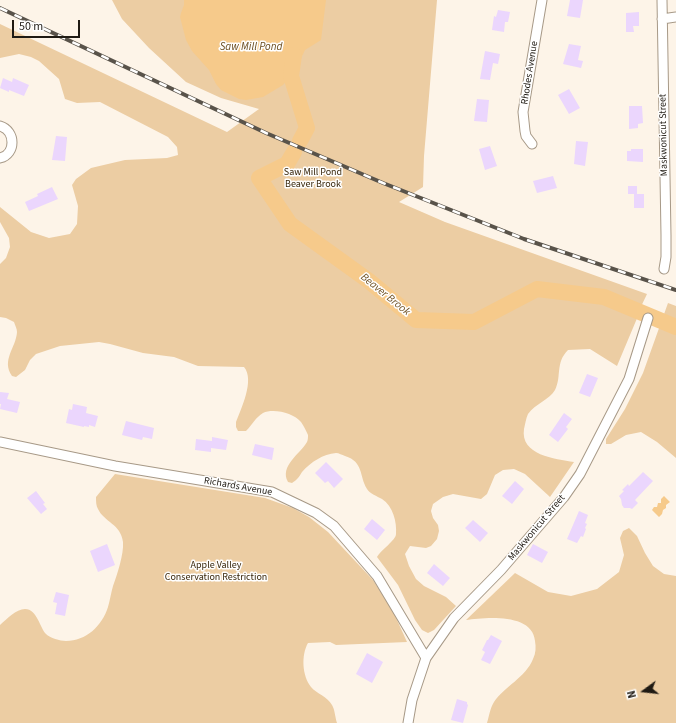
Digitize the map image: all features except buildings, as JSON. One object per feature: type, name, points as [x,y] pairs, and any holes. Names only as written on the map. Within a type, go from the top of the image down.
[{"type":"street","name":"Rhodes Avenue","points":[[532,144],[524,131],[523,112],[542,0]]},
{"type":"street","name":"Maskwonicut Street","points":[[662,0],[666,235],[666,257],[664,269]]},
{"type":"street","points":[[662,19],[676,16]]},
{"type":"street","points":[[0,126],[8,131],[12,140],[12,148],[5,156],[0,158]]},
{"type":"street","name":"Maskwonicut Street","points":[[408,723],[412,700],[426,658],[454,618],[501,570],[564,496],[580,474],[629,379],[648,318]]},
{"type":"street","name":"Richards Avenue","points":[[0,442],[114,466],[272,492],[316,513],[334,526],[377,576],[426,658]]},
{"type":"green space","name":"Saw Mill Pond Beaver Brook","points":[[112,0],[437,0],[424,156],[423,187],[399,202],[445,222],[647,294],[617,366],[590,349],[568,350],[561,360],[555,390],[550,396],[534,407],[528,414],[524,429],[524,438],[527,445],[540,454],[574,462],[550,497],[525,474],[514,469],[503,470],[495,475],[487,494],[481,499],[453,494],[443,497],[433,504],[431,511],[433,518],[438,525],[439,531],[437,539],[431,546],[426,548],[410,546],[405,554],[416,579],[424,586],[446,597],[456,606],[434,630],[428,633],[422,630],[415,620],[398,585],[377,557],[391,542],[396,534],[395,519],[392,510],[386,502],[368,491],[360,470],[355,462],[338,453],[326,455],[309,465],[294,482],[288,482],[286,471],[288,465],[308,440],[308,435],[301,422],[289,414],[272,411],[263,413],[246,431],[238,431],[236,422],[248,387],[247,373],[244,367],[198,366],[174,357],[143,353],[99,342],[60,346],[36,354],[30,360],[25,370],[16,377],[12,376],[9,370],[8,359],[17,332],[14,322],[0,317],[0,264],[6,258],[10,247],[9,238],[0,222],[0,207],[31,232],[49,238],[70,234],[77,224],[78,206],[72,185],[76,179],[91,168],[125,160],[167,158],[178,155],[177,147],[168,137],[100,102],[77,103],[65,99],[59,79],[39,61],[19,54],[0,58],[0,24],[227,132],[259,109],[221,98],[186,82],[149,48],[122,19]]},
{"type":"green space","points":[[668,303],[676,306],[676,458],[657,442],[641,432],[626,435],[611,444],[606,444],[606,439],[625,409],[643,373]]},
{"type":"green space","name":"Apple Valley Conservation Restriction","points":[[115,474],[265,498],[293,508],[309,517],[328,532],[373,580],[393,611],[407,642],[336,645],[330,642],[308,643],[304,653],[304,671],[306,677],[311,687],[330,702],[334,709],[337,723],[0,723],[0,625],[18,611],[25,609],[29,610],[35,615],[46,634],[53,638],[66,641],[80,638],[92,631],[102,620],[105,614],[120,564],[123,542],[122,536],[116,527],[104,517],[98,509],[96,505],[96,497]]},
{"type":"green space","points":[[629,528],[637,536],[653,566],[664,574],[676,576],[676,723],[487,723],[494,702],[503,691],[520,677],[530,665],[536,648],[535,641],[532,632],[526,625],[518,621],[496,618],[466,620],[515,573],[548,592],[571,596],[597,589],[619,572],[624,555],[620,538],[623,531]]},
{"type":"water","name":"Saw Mill Pond","points":[[184,0],[326,0],[321,40],[305,50],[295,71],[283,85],[263,97],[246,100],[239,99],[221,90],[216,84],[209,70],[192,51],[186,40],[180,17]]},
{"type":"water","points":[[664,496],[670,502],[666,505],[666,508],[659,517],[652,510],[654,507],[657,507],[658,503],[661,503],[661,499]]},
{"type":"waterway","name":"Beaver Brook","points":[[294,55],[291,76],[307,128],[300,141]]},
{"type":"waterway","name":"Beaver Brook","points":[[294,152],[287,164],[259,178],[290,224],[369,281],[416,320],[474,322],[537,289],[604,297],[676,327]]},
{"type":"railway","points":[[0,8],[266,133],[383,183],[524,239],[676,290]]}]
